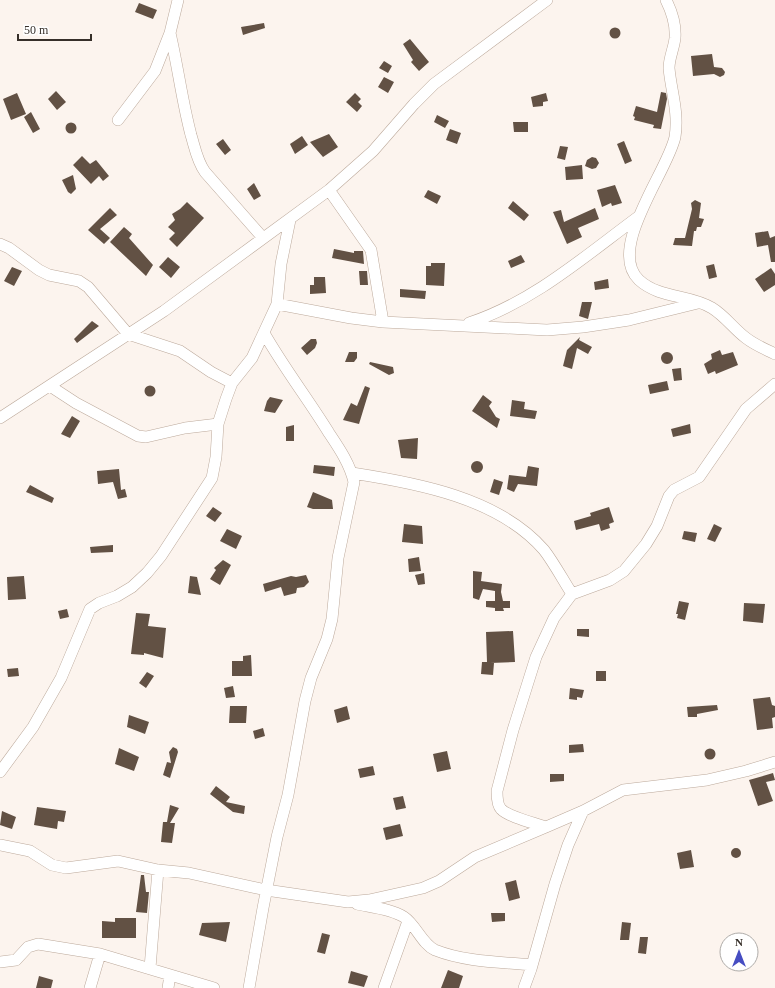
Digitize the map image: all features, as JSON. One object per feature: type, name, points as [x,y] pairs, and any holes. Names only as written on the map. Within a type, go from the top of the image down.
[{"type":"street","points":[[118,120],[155,71],[170,33],[178,0]]},
{"type":"street","points":[[0,418],[164,311],[263,238],[290,220],[329,190],[373,151],[414,104],[434,84],[547,0]]},
{"type":"street","points":[[666,0],[675,28],[675,38],[669,67],[675,98],[675,138],[650,197],[638,217],[632,236],[630,255],[632,268],[638,279],[662,294],[699,302],[721,316],[745,338],[775,354]]},
{"type":"street","points":[[170,33],[176,59],[179,82],[198,159],[205,172],[263,238]]},
{"type":"street","points":[[329,190],[371,250],[383,322]]},
{"type":"street","points":[[463,326],[500,311],[537,292],[638,217]]},
{"type":"street","points":[[0,772],[34,727],[61,678],[90,609],[99,603],[122,593],[148,573],[205,491],[212,478],[215,467],[218,424],[232,383],[252,358],[277,304],[281,264],[290,220]]},
{"type":"street","points":[[0,244],[9,248],[44,272],[79,281],[88,287],[128,334],[180,351],[211,372],[232,383]]},
{"type":"street","points":[[277,304],[351,318],[383,322],[547,330],[583,327],[630,320],[699,302]]},
{"type":"street","points":[[249,988],[266,890],[277,837],[288,795],[311,678],[327,639],[332,619],[338,558],[354,488],[352,474],[318,414],[278,358],[264,333]]},
{"type":"street","points":[[546,827],[510,815],[501,809],[496,791],[536,657],[554,618],[572,594],[610,580],[624,571],[646,544],[656,526],[669,496],[674,490],[699,477],[741,415],[775,384]]},
{"type":"street","points":[[50,386],[76,403],[138,436],[146,437],[185,428],[218,424]]},
{"type":"street","points":[[352,474],[406,482],[439,490],[463,499],[518,526],[544,551],[572,594]]},
{"type":"street","points":[[348,902],[369,900],[423,888],[439,881],[475,858],[583,811],[623,790],[707,780],[746,771],[775,762]]},
{"type":"street","points":[[524,988],[568,845],[583,811]]},
{"type":"street","points":[[0,845],[30,851],[52,865],[66,868],[118,861],[266,890],[348,902],[403,916],[430,947],[435,950],[466,958],[532,965]]},
{"type":"street","points":[[150,968],[158,870]]},
{"type":"street","points":[[384,988],[408,921]]},
{"type":"street","points":[[0,962],[16,960],[28,947],[34,944],[100,954],[214,988]]},
{"type":"street","points":[[90,988],[100,954]]},
{"type":"street","points":[[168,988],[170,975]]},
{"type":"building","points":[[139,3],[157,10],[153,19],[135,12]]},
{"type":"building","points":[[264,23],[265,28],[243,35],[241,27]]},
{"type":"building","points":[[613,28],[617,28],[619,29],[619,37],[613,38],[610,35],[610,31]]},
{"type":"building","points":[[410,39],[429,62],[419,71],[411,62],[413,60],[403,44]]},
{"type":"building","points":[[712,54],[714,67],[722,68],[725,72],[724,75],[720,77],[714,74],[693,76],[691,56]]},
{"type":"building","points":[[384,61],[392,66],[388,73],[379,68]]},
{"type":"building","points":[[384,77],[394,82],[388,93],[378,87]]},
{"type":"building","points":[[56,91],[66,102],[57,110],[48,99]]},
{"type":"building","points":[[661,92],[666,93],[667,99],[661,129],[653,128],[654,125],[634,120],[635,117],[633,116],[636,106],[657,112]]},
{"type":"building","points":[[17,93],[26,114],[11,120],[3,99]]},
{"type":"building","points":[[355,93],[361,99],[358,102],[362,106],[357,112],[346,102]]},
{"type":"building","points":[[546,93],[548,101],[543,102],[543,106],[533,107],[531,97]]},
{"type":"building","points":[[31,112],[40,129],[33,133],[24,117]]},
{"type":"building","points":[[437,115],[449,121],[445,128],[434,122]]},
{"type":"building","points":[[513,122],[528,122],[528,132],[514,132]]},
{"type":"building","points":[[69,123],[73,123],[75,124],[75,132],[69,133],[66,130],[66,126]]},
{"type":"building","points":[[450,129],[461,133],[457,144],[446,140]]},
{"type":"building","points":[[329,134],[338,147],[323,157],[310,142]]},
{"type":"building","points":[[302,136],[308,145],[295,154],[290,144]]},
{"type":"building","points":[[223,139],[231,150],[225,155],[216,144]]},
{"type":"building","points":[[624,141],[632,161],[625,164],[617,144]]},
{"type":"building","points":[[560,146],[568,147],[565,160],[557,158]]},
{"type":"building","points":[[82,156],[90,164],[96,160],[109,176],[103,181],[99,176],[91,184],[73,165]]},
{"type":"building","points":[[592,157],[596,158],[599,163],[596,168],[592,169],[585,166],[587,160]]},
{"type":"building","points":[[582,165],[583,179],[566,180],[565,167]]},
{"type":"building","points":[[73,175],[76,189],[71,194],[68,192],[62,180]]},
{"type":"building","points":[[254,183],[261,196],[254,200],[247,189]]},
{"type":"building","points":[[615,185],[622,203],[612,206],[611,203],[602,207],[597,190]]},
{"type":"building","points":[[428,190],[441,196],[437,204],[424,197]]},
{"type":"building","points":[[695,200],[701,203],[699,218],[704,219],[701,227],[697,227],[696,231],[694,231],[692,246],[673,245],[675,238],[685,238],[692,209],[691,203]]},
{"type":"building","points":[[513,201],[529,215],[524,221],[508,208]]},
{"type":"building","points":[[187,202],[204,218],[177,247],[169,239],[175,233],[168,227],[175,220],[172,214]]},
{"type":"building","points":[[110,208],[117,215],[100,229],[110,238],[104,244],[88,230]]},
{"type":"building","points":[[595,208],[599,219],[578,228],[582,237],[567,244],[553,212],[561,210],[564,222]]},
{"type":"building","points":[[124,227],[132,234],[129,238],[153,265],[146,276],[110,242]]},
{"type":"building","points":[[768,231],[770,238],[775,236],[775,262],[771,262],[768,245],[757,247],[755,233]]},
{"type":"building","points":[[334,249],[354,253],[354,251],[363,251],[364,264],[332,258]]},
{"type":"building","points":[[521,255],[525,262],[511,268],[508,261]]},
{"type":"building","points":[[168,257],[180,267],[171,278],[159,267]]},
{"type":"building","points":[[431,263],[445,263],[444,286],[426,285],[426,266],[431,266]]},
{"type":"building","points":[[714,264],[717,277],[709,279],[706,266]]},
{"type":"building","points":[[12,267],[22,271],[14,286],[4,281]]},
{"type":"building","points":[[771,268],[775,274],[775,285],[764,292],[755,279]]},
{"type":"building","points":[[359,271],[367,271],[368,285],[360,285]]},
{"type":"building","points":[[314,277],[325,277],[326,293],[310,294],[310,285],[314,285]]},
{"type":"building","points":[[608,279],[609,288],[595,290],[594,282]]},
{"type":"building","points":[[400,289],[426,291],[425,299],[400,297]]},
{"type":"building","points":[[582,302],[592,302],[588,319],[579,316]]},
{"type":"building","points":[[92,321],[99,326],[77,343],[74,339]]},
{"type":"building","points":[[580,337],[579,340],[592,347],[588,354],[577,348],[572,369],[563,366],[567,350]]},
{"type":"building","points":[[311,339],[316,339],[317,343],[315,348],[307,355],[301,348]]},
{"type":"building","points":[[720,350],[722,355],[733,352],[738,365],[716,374],[715,371],[708,374],[704,364],[712,359],[711,354]]},
{"type":"building","points":[[349,352],[357,352],[357,358],[354,362],[345,362]]},
{"type":"building","points":[[667,352],[671,354],[673,358],[671,362],[667,364],[663,362],[661,358],[663,354]]},
{"type":"building","points":[[370,362],[393,367],[394,373],[389,375],[369,364]]},
{"type":"building","points":[[681,368],[682,380],[674,381],[672,369]]},
{"type":"building","points":[[667,381],[669,390],[650,394],[648,385]]},
{"type":"building","points":[[150,385],[154,387],[156,391],[154,395],[150,397],[146,395],[144,391],[146,387]]},
{"type":"building","points":[[365,386],[370,388],[359,424],[343,420],[351,403],[357,406]]},
{"type":"building","points":[[483,395],[492,402],[489,406],[496,417],[500,419],[497,428],[472,411]]},
{"type":"building","points":[[270,397],[283,400],[275,413],[264,411]]},
{"type":"building","points":[[512,400],[525,402],[524,409],[537,411],[535,419],[510,416]]},
{"type":"building","points":[[72,416],[80,421],[70,438],[61,434]]},
{"type":"building","points":[[690,424],[691,433],[673,437],[671,429]]},
{"type":"building","points":[[294,425],[294,441],[286,441],[286,427]]},
{"type":"building","points":[[418,438],[417,459],[401,458],[398,440]]},
{"type":"building","points":[[477,461],[481,463],[483,467],[481,471],[477,473],[473,471],[471,467],[473,463]]},
{"type":"building","points":[[314,465],[335,467],[334,476],[313,473]]},
{"type":"building","points":[[528,466],[539,468],[537,486],[518,484],[514,492],[507,489],[509,475],[526,477]]},
{"type":"building","points":[[119,469],[121,490],[125,489],[127,497],[118,499],[113,482],[98,484],[97,471]]},
{"type":"building","points":[[494,479],[503,482],[499,495],[490,492]]},
{"type":"building","points":[[30,485],[54,498],[52,503],[26,492]]},
{"type":"building","points":[[313,492],[332,500],[333,509],[313,509],[307,507]]},
{"type":"building","points":[[213,507],[222,513],[215,522],[206,516]]},
{"type":"building","points":[[609,507],[614,522],[609,524],[610,528],[601,531],[599,524],[576,530],[574,521],[591,516],[590,513]]},
{"type":"building","points":[[404,524],[422,526],[423,544],[402,542]]},
{"type":"building","points":[[714,524],[722,528],[715,542],[707,539]]},
{"type":"building","points":[[227,529],[242,536],[236,549],[220,541]]},
{"type":"building","points":[[684,531],[697,533],[695,542],[682,539]]},
{"type":"building","points":[[113,545],[113,552],[91,553],[90,547]]},
{"type":"building","points":[[419,557],[421,571],[409,572],[408,559]]},
{"type":"building","points":[[223,560],[231,565],[220,585],[210,579],[216,570],[214,568]]},
{"type":"building","points":[[473,571],[482,572],[481,581],[502,584],[501,592],[503,601],[510,601],[510,608],[503,608],[504,611],[495,611],[495,608],[486,607],[486,601],[495,601],[495,591],[483,589],[479,600],[473,598]]},
{"type":"building","points":[[424,573],[425,584],[418,585],[415,575]]},
{"type":"building","points":[[306,575],[309,582],[304,587],[297,588],[296,593],[284,596],[281,587],[265,592],[263,584],[291,576],[296,577]]},
{"type":"building","points":[[24,576],[26,599],[8,600],[7,577]]},
{"type":"building","points":[[190,576],[197,577],[201,595],[188,593]]},
{"type":"building","points":[[679,601],[689,603],[685,620],[677,618],[678,614],[676,614]]},
{"type":"building","points":[[744,603],[765,604],[763,623],[743,621]]},
{"type":"building","points":[[67,609],[69,617],[60,619],[58,611]]},
{"type":"building","points":[[136,613],[150,614],[148,626],[166,628],[163,658],[144,653],[144,655],[131,654]]},
{"type":"building","points":[[577,629],[589,629],[589,637],[577,636]]},
{"type":"building","points":[[513,631],[515,662],[490,663],[494,663],[493,675],[481,674],[482,662],[487,662],[486,632]]},
{"type":"building","points":[[251,655],[252,676],[232,676],[232,661],[243,661],[243,656]]},
{"type":"building","points":[[18,668],[19,676],[8,677],[7,669]]},
{"type":"building","points":[[596,671],[606,671],[606,681],[596,681]]},
{"type":"building","points":[[147,672],[154,676],[146,688],[139,683]]},
{"type":"building","points":[[233,686],[235,697],[226,698],[224,688]]},
{"type":"building","points":[[570,688],[584,690],[582,698],[577,697],[577,700],[569,699]]},
{"type":"building","points":[[770,697],[772,705],[775,706],[775,717],[772,718],[773,728],[757,730],[753,699]]},
{"type":"building","points":[[717,705],[718,710],[697,714],[697,717],[688,717],[687,707]]},
{"type":"building","points":[[230,706],[247,706],[246,723],[229,723]]},
{"type":"building","points":[[347,706],[350,719],[337,723],[334,710]]},
{"type":"building","points":[[129,715],[149,722],[145,734],[127,727]]},
{"type":"building","points":[[263,728],[265,736],[255,739],[253,731]]},
{"type":"building","points":[[583,744],[584,752],[569,753],[569,745]]},
{"type":"building","points":[[173,747],[177,749],[178,752],[170,778],[163,775],[167,762],[171,763],[169,752]]},
{"type":"building","points":[[119,748],[139,757],[134,771],[115,764]]},
{"type":"building","points":[[710,748],[714,750],[716,754],[714,758],[710,760],[706,758],[704,754],[706,750]]},
{"type":"building","points":[[447,751],[451,769],[437,772],[433,754]]},
{"type":"building","points":[[373,766],[375,775],[360,778],[358,769]]},
{"type":"building","points":[[773,773],[775,780],[766,782],[773,801],[758,806],[749,780]]},
{"type":"building","points":[[550,774],[564,774],[564,781],[550,782]]},
{"type":"building","points":[[216,786],[230,797],[226,802],[245,806],[244,814],[233,812],[210,794]]},
{"type":"building","points":[[403,796],[406,808],[396,810],[393,798]]},
{"type":"building","points":[[170,805],[179,808],[170,823],[175,823],[172,843],[161,842],[163,822],[167,822]]},
{"type":"building","points":[[37,807],[66,811],[64,822],[58,821],[57,829],[34,825]]},
{"type":"building","points":[[2,811],[16,817],[12,829],[0,825]]},
{"type":"building","points":[[400,824],[403,836],[386,840],[383,828]]},
{"type":"building","points":[[734,848],[738,848],[740,849],[740,857],[734,858],[731,855],[731,851]]},
{"type":"building","points":[[691,850],[694,867],[680,869],[677,853]]},
{"type":"building","points":[[141,875],[144,875],[146,892],[149,892],[147,913],[136,912]]},
{"type":"building","points":[[516,880],[520,898],[509,901],[505,883]]},
{"type":"building","points":[[491,913],[505,913],[505,921],[492,922]]},
{"type":"building","points":[[115,918],[136,918],[136,938],[102,938],[102,921],[115,922]]},
{"type":"building","points":[[230,922],[226,942],[199,935],[202,923]]},
{"type":"building","points":[[622,922],[631,923],[629,940],[620,940]]},
{"type":"building","points":[[322,933],[330,935],[325,954],[317,952]]},
{"type":"building","points":[[640,937],[648,937],[646,954],[638,953]]},
{"type":"building","points":[[448,970],[463,976],[459,988],[441,988]]},
{"type":"building","points":[[351,971],[368,976],[364,987],[348,983]]},
{"type":"building","points":[[39,976],[53,980],[51,988],[36,988]]}]
